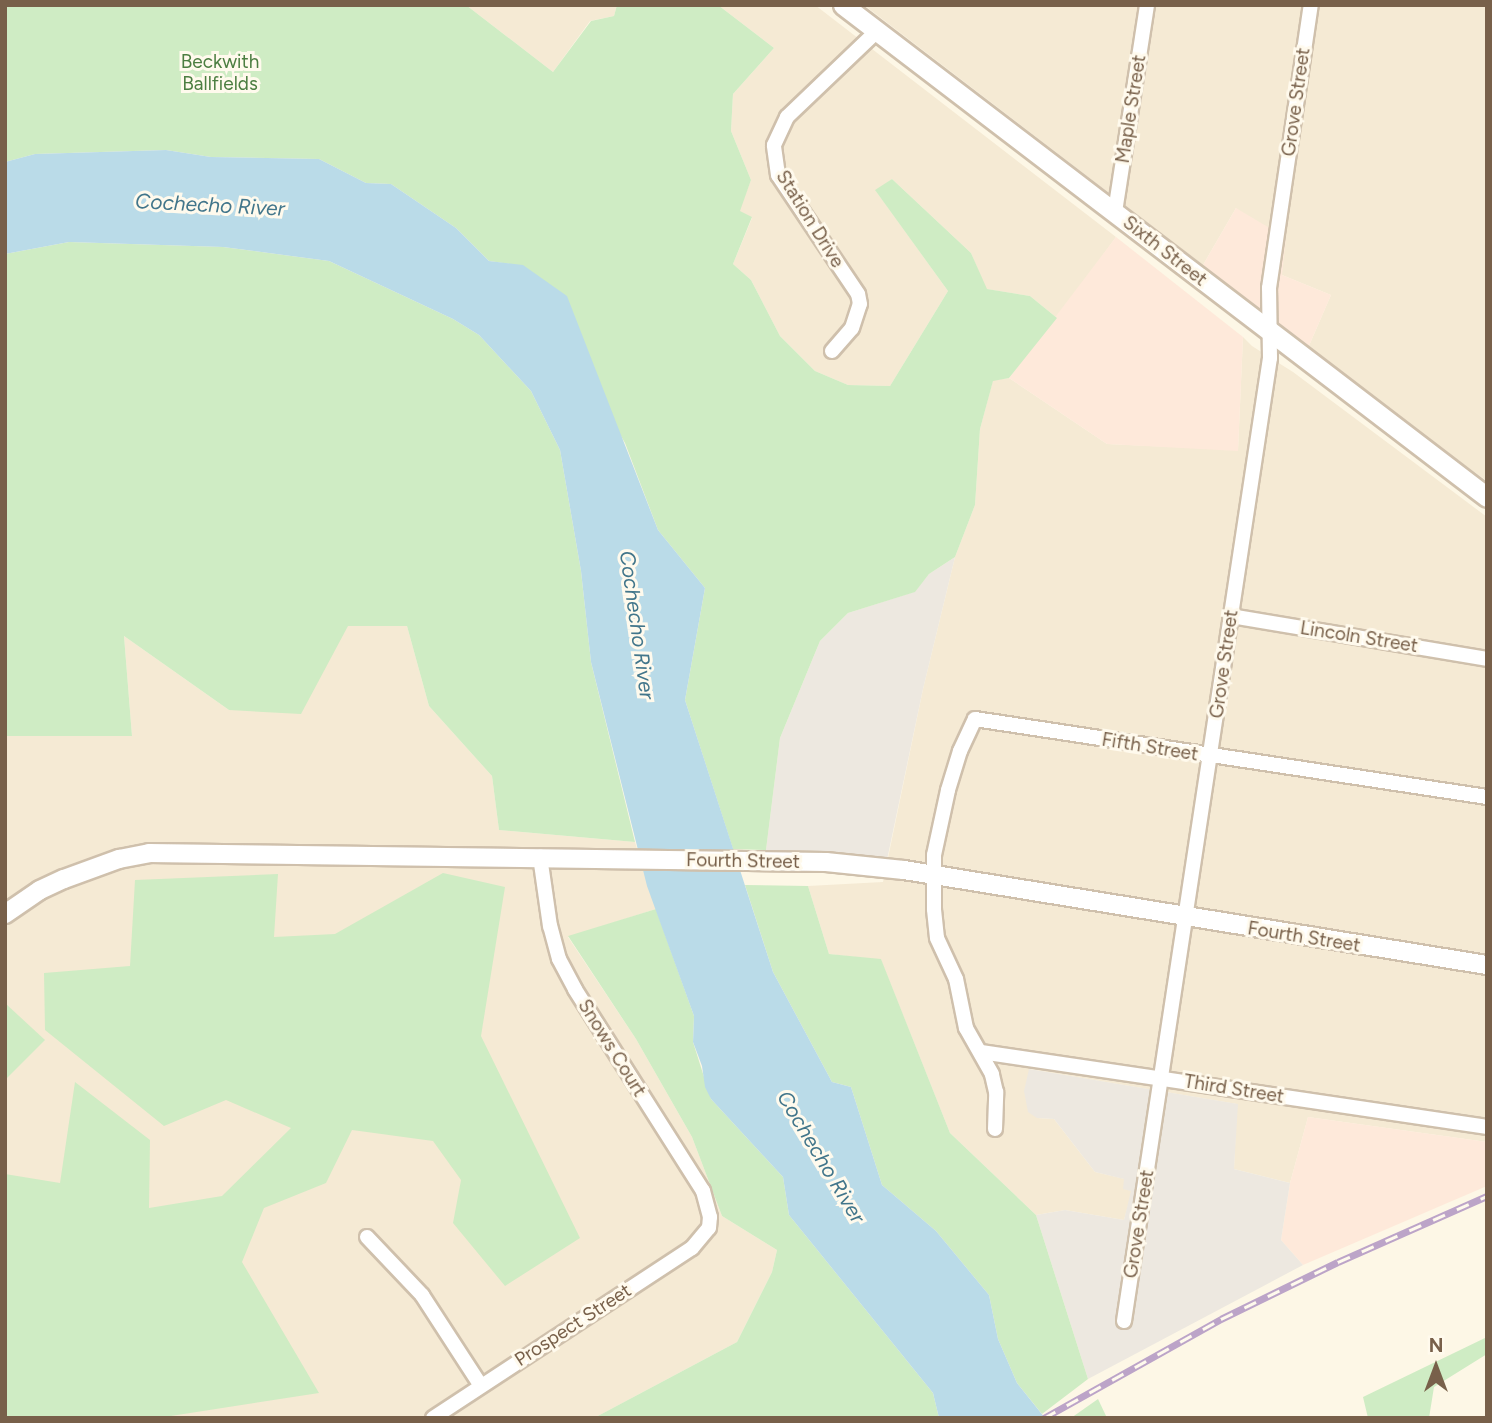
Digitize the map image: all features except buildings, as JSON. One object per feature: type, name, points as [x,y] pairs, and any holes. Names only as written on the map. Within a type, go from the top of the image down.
[{"type":"main road","name":"Sixth Street","points":[[844,5],[1487,497]]},
{"type":"street","name":"Maple Street","points":[[1115,212],[1147,5]]},
{"type":"street","name":"Grove Street","points":[[1124,1321],[1270,358],[1269,288],[1311,5]]},
{"type":"street","name":"Station Drive","points":[[832,351],[852,328],[860,304],[858,294],[778,175],[774,145],[788,117],[877,31]]},
{"type":"street","name":"Lincoln Street","points":[[1231,616],[1487,659]]},
{"type":"street","name":"Fifth Street","points":[[933,876],[948,789],[960,751],[975,719],[1487,797]]},
{"type":"street","name":"Fourth Street","points":[[5,914],[40,890],[64,879],[119,859],[149,853],[847,863],[1487,965]]},
{"type":"street","name":"Snows Court","points":[[540,857],[550,926],[559,959],[703,1191],[710,1217],[709,1228]]},
{"type":"street","points":[[933,876],[937,938],[956,979],[966,1028],[972,1042],[981,1052],[996,1093],[995,1129]]},
{"type":"street","name":"Third Street","points":[[981,1052],[1487,1127]]},
{"type":"street","name":"Prospect Street","points":[[433,1418],[692,1248],[709,1228]]},
{"type":"street","points":[[367,1237],[422,1295],[481,1386]]},
{"type":"shaded area","points":[[466,5],[617,5],[614,16],[590,21],[553,72]]},
{"type":"shaded area","points":[[718,5],[815,5],[1116,237],[1057,318],[1030,296],[986,289],[971,253],[892,179],[876,191],[948,291],[890,386],[848,385],[815,371],[780,336],[751,280],[733,264],[752,218],[739,211],[751,180],[731,131],[733,94],[774,48]]},
{"type":"shaded area","points":[[864,5],[1487,5],[1487,481],[1330,369],[1308,348],[1331,295],[1282,275],[1236,208],[1203,265]]},
{"type":"shaded area","points":[[1236,208],[1286,238],[1282,275],[1331,295],[1308,348],[1203,265]]},
{"type":"shaded area","points":[[1116,237],[1243,337],[1238,451],[1107,444],[1009,378]]},
{"type":"shaded area","points":[[1243,337],[1487,517],[1487,1142],[1308,1117],[1290,1183],[1234,1169],[1237,1104],[1029,1069],[1037,1118],[1054,1119],[1095,1172],[1125,1179],[1132,1191],[1124,1220],[1065,1210],[1036,1215],[950,1133],[881,960],[829,954],[808,886],[883,882],[923,689],[955,557],[975,505],[980,429],[993,380],[1009,378],[1107,444],[1238,450]]},
{"type":"shaded area","points":[[955,557],[923,689],[887,860],[766,850],[780,738],[820,641],[848,613],[914,592],[929,574]]},
{"type":"shaded area","points":[[348,625],[407,626],[429,706],[492,776],[499,830],[635,842],[656,909],[568,937],[636,1039],[692,1137],[722,1216],[777,1250],[772,1272],[737,1342],[594,1418],[5,1418],[5,736],[132,736],[124,636],[229,710]]},
{"type":"shaded area","points":[[1029,1069],[1238,1104],[1234,1169],[1290,1183],[1281,1240],[1303,1265],[1088,1379],[1036,1215],[1065,1210],[1124,1220],[1131,1191],[1123,1189],[1124,1179],[1095,1172],[1054,1119],[1037,1118],[1028,1112],[1024,1091]]},
{"type":"shaded area","points":[[1308,1117],[1487,1142],[1487,1186],[1303,1265],[1281,1240],[1290,1183]]},
{"type":"green space","name":"Beckwith Ballfields","points":[[5,5],[466,5],[553,72],[591,21],[614,16],[617,5],[718,5],[774,48],[733,94],[731,131],[751,180],[740,211],[752,217],[733,264],[751,280],[780,336],[815,371],[848,385],[890,386],[948,291],[875,190],[892,179],[971,253],[987,289],[1030,296],[1057,318],[1009,378],[993,381],[980,429],[975,505],[955,557],[929,574],[915,592],[848,613],[820,641],[780,738],[766,850],[733,849],[685,700],[705,588],[658,530],[625,443],[523,266],[489,261],[456,228],[391,184],[366,183],[319,159],[211,157],[166,150],[35,154],[5,162]]},
{"type":"green space","points":[[69,242],[223,247],[329,261],[453,319],[479,335],[531,391],[560,450],[581,571],[591,662],[635,842],[499,830],[492,776],[429,706],[407,626],[348,626],[301,714],[229,710],[124,636],[132,736],[5,736],[5,254]]},
{"type":"green space","points":[[443,873],[505,887],[481,1036],[580,1238],[505,1286],[453,1223],[461,1180],[433,1141],[352,1130],[326,1183],[264,1208],[242,1262],[319,1393],[158,1418],[5,1418],[5,1174],[60,1183],[75,1082],[150,1140],[149,1208],[222,1196],[291,1128],[226,1100],[164,1126],[45,1030],[44,973],[130,966],[135,880],[278,874],[274,937],[335,934]]},
{"type":"green space","points":[[745,885],[808,886],[829,954],[881,959],[950,1133],[1036,1215],[1088,1379],[1042,1414],[1017,1383],[998,1339],[989,1295],[936,1231],[882,1185],[851,1087],[832,1082],[773,972]]},
{"type":"green space","points":[[656,909],[694,1016],[693,1042],[711,1099],[783,1177],[789,1215],[933,1393],[939,1418],[594,1418],[737,1342],[772,1272],[777,1250],[722,1216],[692,1137],[636,1039],[568,936]]},
{"type":"green space","points":[[5,1003],[45,1040],[5,1080]]},
{"type":"green space","points":[[1487,1337],[1487,1354],[1434,1387],[1429,1418],[1368,1418],[1363,1397]]},
{"type":"green space","points":[[1098,1399],[1107,1418],[1071,1418]]},
{"type":"water","name":"Cochecho River","points":[[166,150],[211,157],[319,159],[366,183],[391,184],[456,228],[489,261],[523,265],[567,296],[658,530],[705,588],[685,700],[773,972],[832,1082],[851,1087],[882,1185],[936,1231],[989,1295],[998,1339],[1017,1383],[1045,1418],[939,1418],[933,1393],[789,1215],[783,1177],[711,1099],[705,1087],[702,1066],[693,1042],[694,1016],[647,886],[591,662],[581,571],[560,450],[531,391],[479,335],[453,319],[329,261],[223,247],[69,242],[5,254],[5,162],[35,154]]},
{"type":"railway","points":[[1044,1418],[1221,1319],[1338,1262],[1487,1196]]}]
